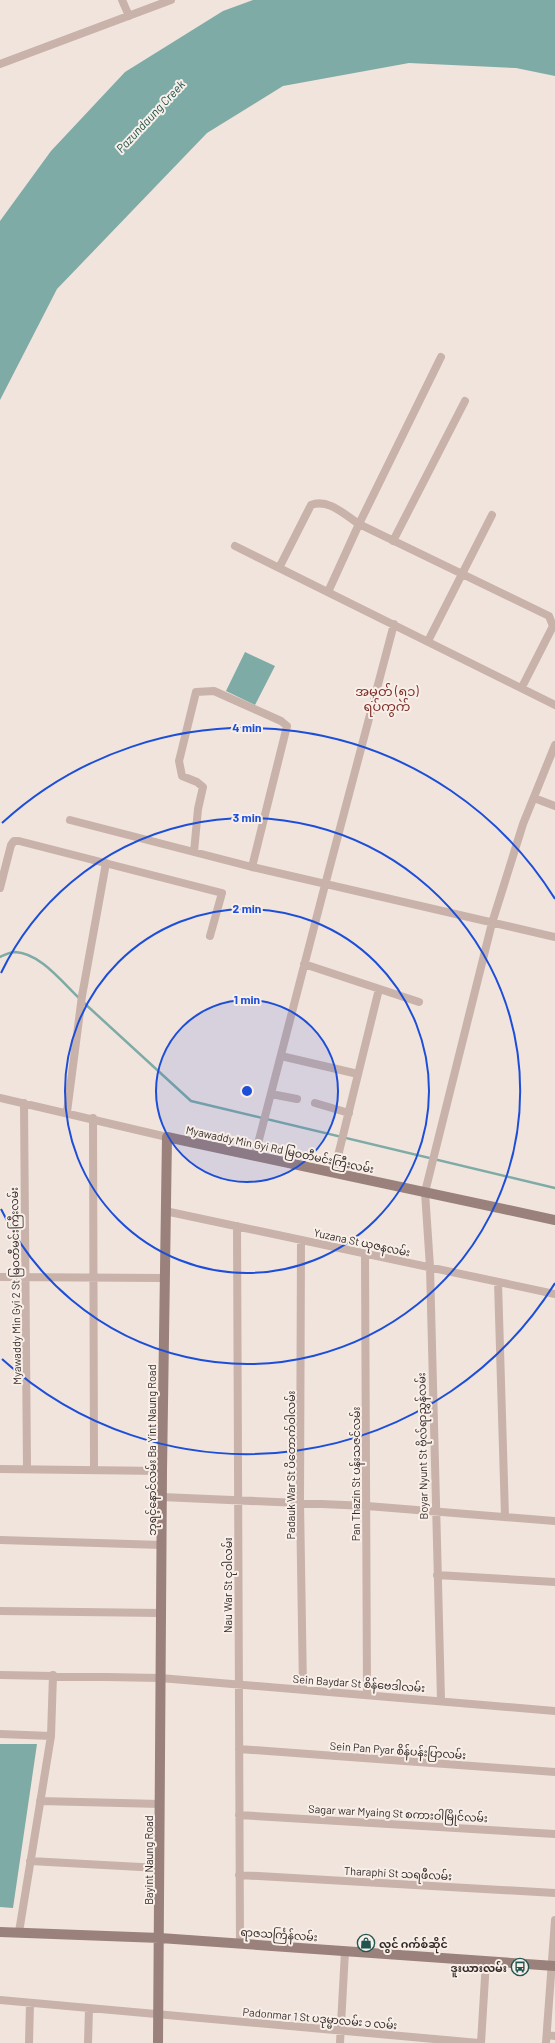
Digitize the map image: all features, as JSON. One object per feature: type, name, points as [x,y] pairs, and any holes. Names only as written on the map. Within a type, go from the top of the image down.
[{"type":"main road","name":"Myawaddy Min Gyi Rd မြဝတီမင်းကြီးလမ်း","points":[[167,1137],[555,1220]]},
{"type":"main road","name":"ဘုရင့်နောင်လမ်း Ba Yint Naung Road","points":[[160,1678],[167,1137]]},
{"type":"main road","name":"Bayint Naung Road","points":[[158,2043],[160,1938],[160,1678]]},
{"type":"main road","name":"ရာဇသင်္ကြန်လမ်း","points":[[0,1932],[160,1938],[486,1960],[553,1966]]},
{"type":"street","points":[[122,0],[129,16]]},
{"type":"street","points":[[0,64],[171,0]]},
{"type":"street","points":[[328,592],[358,524],[441,357]]},
{"type":"street","points":[[393,541],[465,401]]},
{"type":"street","points":[[279,568],[311,505],[321,503],[329,504],[358,524],[549,616],[552,620],[553,626],[522,687]]},
{"type":"street","points":[[428,641],[492,515]]},
{"type":"street","points":[[235,546],[522,687],[555,705]]},
{"type":"street","points":[[255,1155],[394,624]]},
{"type":"street","points":[[194,852],[198,809],[203,788],[197,782],[182,776],[179,761],[196,692],[214,691],[281,721],[287,726],[252,867]]},
{"type":"street","name":"Boyar Nyunt St ဗိုလ်ရာညွှန်လမ်း","points":[[441,1700],[434,1512],[430,1267],[425,1192],[492,923],[523,824],[555,745]]},
{"type":"street","points":[[534,798],[555,806]]},
{"type":"street","points":[[70,820],[325,885],[555,937]]},
{"type":"street","points":[[0,888],[11,845],[14,841],[19,841],[222,893],[210,936]]},
{"type":"street","points":[[67,1112],[82,996],[106,863]]},
{"type":"street","points":[[304,964],[419,1002]]},
{"type":"street","points":[[334,1172],[379,989]]},
{"type":"street","points":[[281,1056],[358,1074]]},
{"type":"street","points":[[271,1094],[297,1100]]},
{"type":"street","name":"Myawaddy Min Gyi Rd မြဝတီမင်းကြီးလမ်း","points":[[0,1098],[93,1118],[167,1137]]},
{"type":"street","name":"Myawaddy Min Gyi 2 St မြဝတီမင်းကြီးလမ်း","points":[[24,1103],[28,1469]]},
{"type":"street","points":[[315,1104],[349,1113]]},
{"type":"street","points":[[93,1118],[94,1470]]},
{"type":"street","name":"Yuzana St ယုဇနလမ်း","points":[[165,1211],[555,1294]]},
{"type":"street","name":"Nau War St ငုဝါလမ်း","points":[[237,1226],[240,1944]]},
{"type":"street","name":"Padauk War St ပိတောက်ဝါလမ်း","points":[[301,1240],[300,1502],[303,1689]]},
{"type":"street","name":"Pan Thazin St ပန်းသဇင်လမ်း","points":[[365,1254],[366,1694]]},
{"type":"street","points":[[0,1277],[164,1278]]},
{"type":"street","points":[[498,1282],[505,1516]]},
{"type":"street","points":[[0,1469],[162,1471]]},
{"type":"street","points":[[162,1497],[366,1506],[555,1521]]},
{"type":"street","points":[[0,1540],[162,1546]]},
{"type":"street","points":[[437,1575],[555,1582]]},
{"type":"street","points":[[0,1611],[161,1613]]},
{"type":"street","name":"Sein Baydar St စိန်ဗေဒါလမ်း","points":[[0,1675],[160,1678],[441,1700],[555,1711]]},
{"type":"street","points":[[19,1932],[51,1736],[53,1675]]},
{"type":"street","points":[[0,1734],[51,1736]]},
{"type":"street","name":"Sein Pan Pyar စိန်ပန်းပြာလမ်း","points":[[239,1749],[555,1772]]},
{"type":"street","points":[[40,1801],[160,1804]]},
{"type":"street","name":"Sagar war Myaing St စကားဝါမြိုင်လမ်း","points":[[239,1815],[555,1834]]},
{"type":"street","points":[[30,1861],[159,1868]]},
{"type":"street","name":"Tharaphi St သရဖီလမ်း","points":[[239,1875],[555,1893]]},
{"type":"street","points":[[549,2038],[555,1920]]},
{"type":"street","points":[[340,2043],[345,1951]]},
{"type":"street","points":[[480,2043],[486,1960]]},
{"type":"street","name":"Padonmar 1 St ပဒုမ္မာလမ်း ၁ လမ်း","points":[[0,2000],[480,2043]]},
{"type":"street","points":[[29,2043],[30,2003]]},
{"type":"street","points":[[88,2043],[89,2008]]},
{"type":"water","name":"Pazundaung Creek","points":[[253,0],[555,0],[555,76],[516,68],[409,63],[283,86],[207,133],[57,289],[0,400],[0,221],[51,151],[125,72],[223,11]]},
{"type":"water","points":[[245,652],[275,666],[255,705],[226,691]]},
{"type":"water","points":[[0,1744],[37,1744],[13,1908],[0,1907]]},
{"type":"waterway","points":[[0,957],[15,952],[33,957],[50,969],[79,998]]},
{"type":"waterway","points":[[83,1002],[191,1101],[555,1188]]},
{"type":"place","name":"လွင် ဂက်စ်ဆိုင်","points":[[366,1943]]},
{"type":"place","name":"ဒူးယားလမ်း","points":[[520,1967]]},
{"type":"district","name":"အမှတ် (၅၁) ရပ်ကွက်","points":[[387,698]]}]
